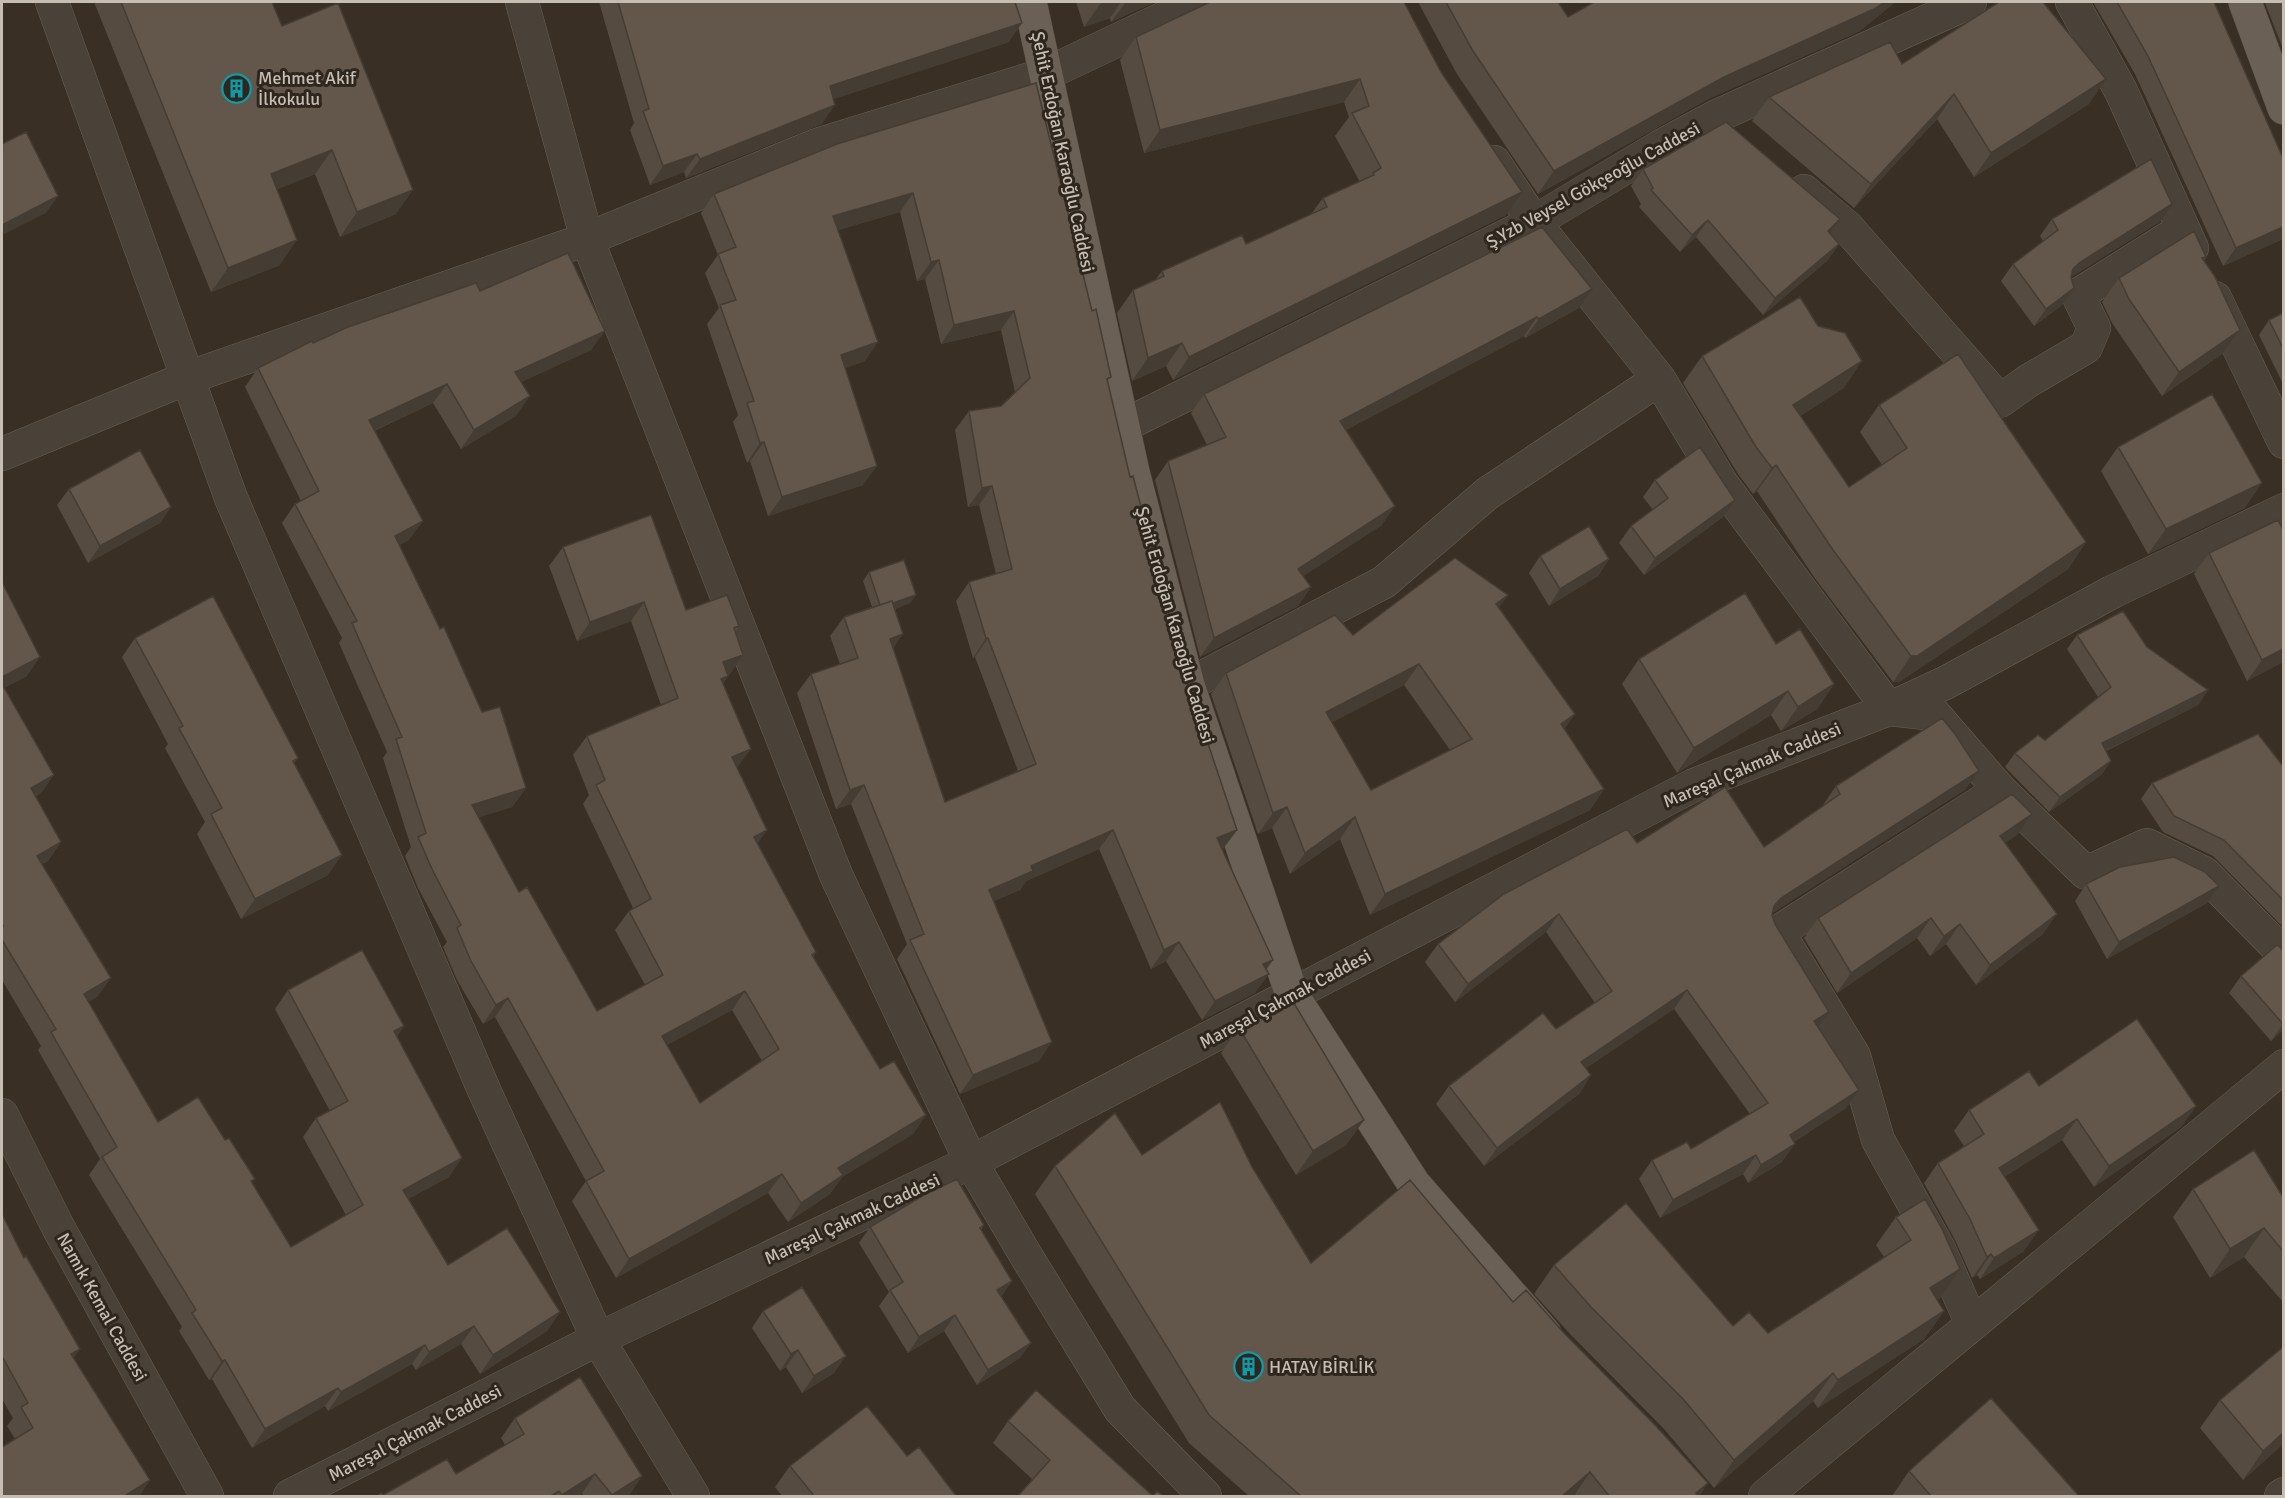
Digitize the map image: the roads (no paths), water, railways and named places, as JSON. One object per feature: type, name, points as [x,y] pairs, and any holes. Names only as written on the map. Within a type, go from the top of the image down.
[{"type":"main road","name":"Şehit Erdoğan Karaoğlu Caddesi","points":[[1030,2],[1123,426],[1188,685],[1292,995],[1414,1184],[1566,1356]]},
{"type":"main road","points":[[2245,2],[2283,108]]},
{"type":"street","points":[[52,2],[231,498],[483,1090],[598,1339],[693,1497]]},
{"type":"street","points":[[522,2],[586,239],[836,875],[971,1162],[1120,1409],[1204,1497]]},
{"type":"street","points":[[2,454],[187,378],[586,239],[817,144],[1046,74],[1198,2]]},
{"type":"street","name":"Ş.Yzb Veysel Gökçeoğlu Caddesi","points":[[1123,426],[1534,222],[1661,146],[1717,116],[1970,2]]},
{"type":"street","points":[[2072,2],[2121,91],[2283,442]]},
{"type":"street","points":[[1717,116],[1743,138]]},
{"type":"street","points":[[1474,134],[1534,222],[1659,379],[1722,484],[1889,709],[1934,714],[2000,790],[2086,873],[2147,845],[2204,873],[2283,954]]},
{"type":"street","points":[[1778,168],[1847,227],[2000,402],[2028,381],[2086,347],[2094,328],[2078,295],[2183,229]]},
{"type":"street","points":[[1188,685],[1384,582],[1488,493],[1659,379]]},
{"type":"street","name":"Mareşal Çakmak Caddesi","points":[[290,1497],[598,1339],[971,1162],[1694,785],[1889,709],[1947,682],[2112,592],[2283,510]]},
{"type":"street","points":[[1972,1324],[1939,1250],[1878,1140],[1854,1056],[1778,932],[2000,790]]},
{"type":"street","points":[[1765,1497],[2283,1066]]},
{"type":"street","name":"Namık Kemal Caddesi","points":[[2,1115],[58,1227],[207,1497]]},
{"type":"place","name":"Mehmet Akif İlkokulu","points":[[237,88]]},
{"type":"place","name":"HATAY BİRLİK","points":[[1248,1367]]}]
